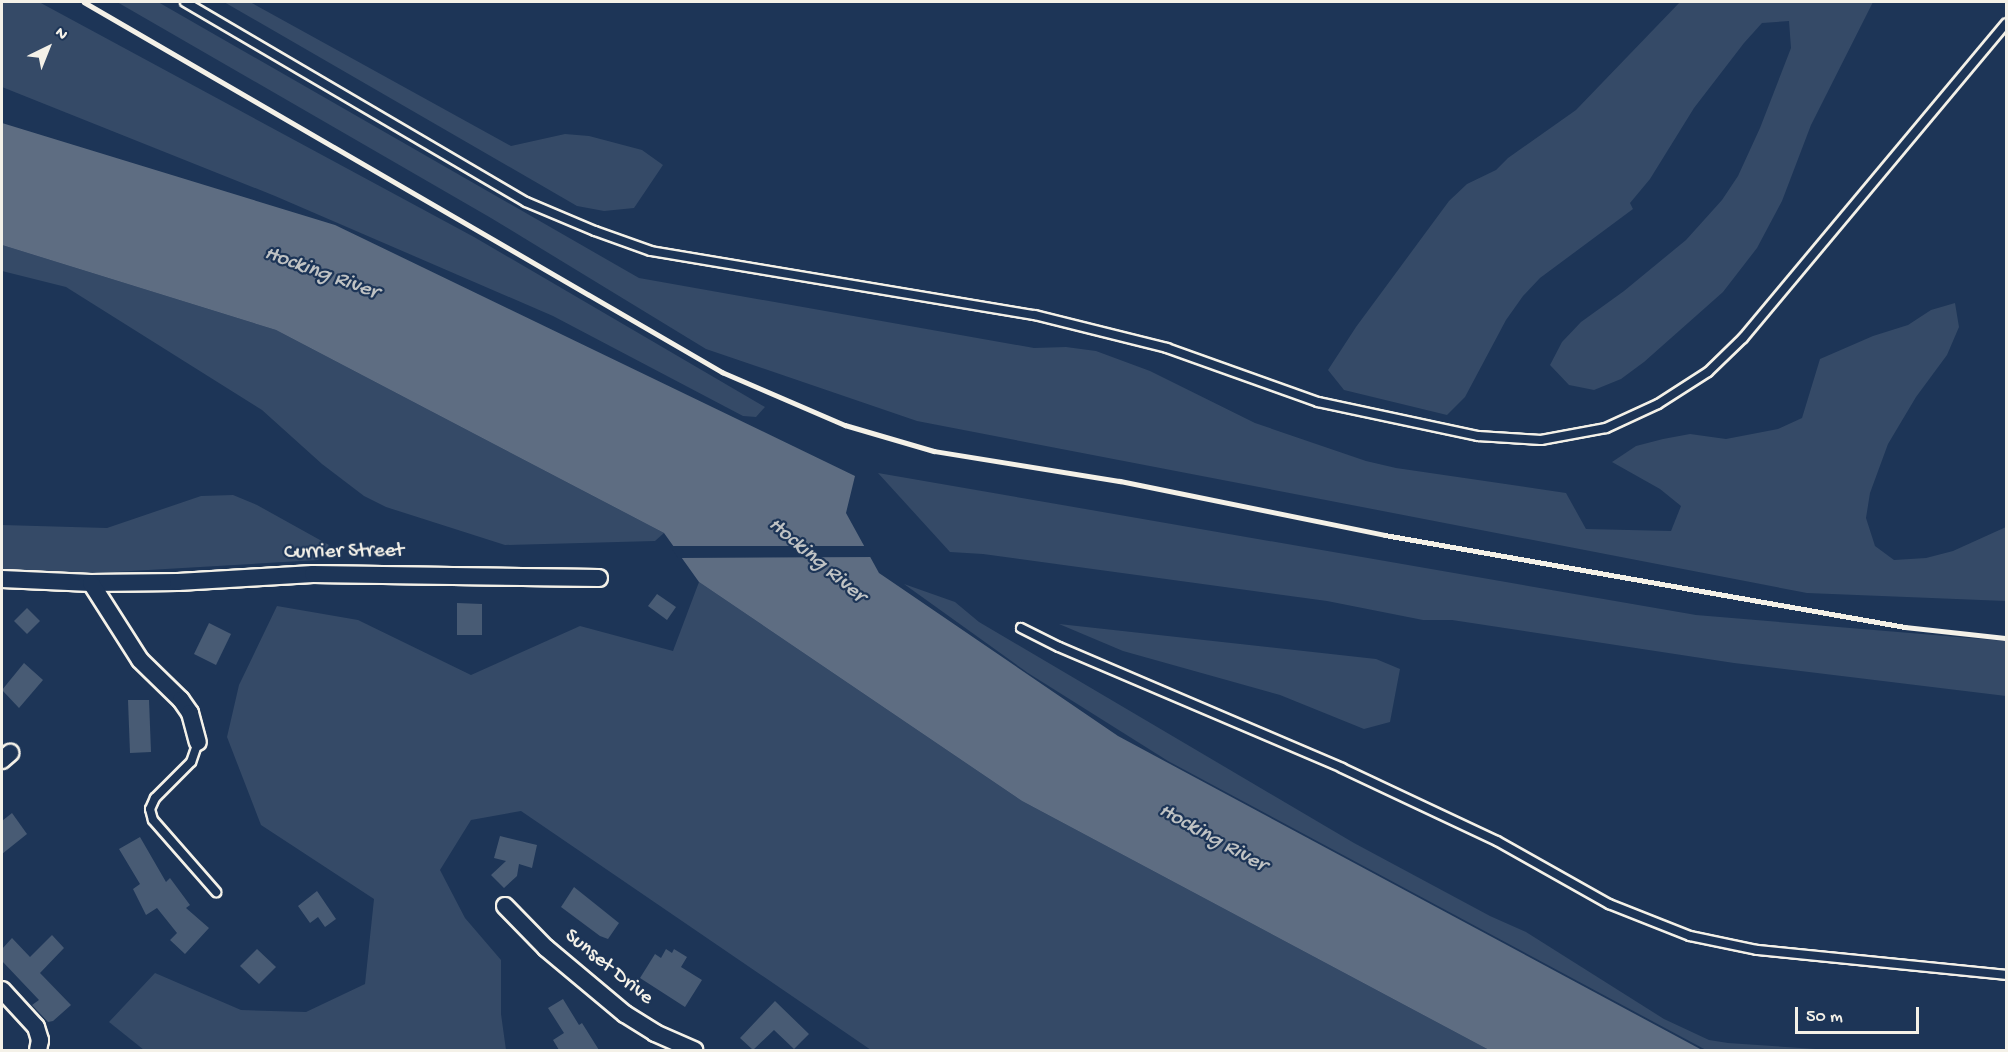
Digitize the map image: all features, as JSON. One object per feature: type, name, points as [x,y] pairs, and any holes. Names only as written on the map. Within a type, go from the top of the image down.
[{"type":"street","name":"Currier Street","points":[[2,579],[91,583],[178,582],[313,574],[599,578]]},
{"type":"street","points":[[91,583],[140,660],[181,700],[190,713],[198,742]]},
{"type":"street","name":"Sunset Drive","points":[[505,906],[546,948],[625,1014],[655,1033],[694,1050]]},
{"type":"street","points":[[2,990],[32,1021],[39,1033],[39,1049]]},
{"type":"lane","points":[[185,2],[526,202],[595,231],[651,251],[1035,315],[1167,348],[1317,402],[1478,435],[1541,440],[1605,428],[1658,404],[1708,372],[1743,338],[2007,23]]},
{"type":"lane","points":[[1021,628],[1059,647],[1342,768],[1497,841],[1609,904],[1690,936],[1757,950],[2007,975]]},
{"type":"lane","points":[[198,742],[191,762],[155,798],[150,809],[153,820],[216,892]]},
{"type":"shaded area","points":[[2,2],[39,2],[474,237],[765,407],[756,417],[743,416],[553,316],[275,196],[2,87]]},
{"type":"shaded area","points":[[117,2],[158,2],[639,278],[1034,348],[1066,347],[1096,351],[1150,371],[1255,423],[1366,461],[1396,468],[1566,493],[1586,529],[1671,531],[1681,506],[1660,489],[1612,462],[1636,446],[1663,439],[1690,434],[1726,439],[1778,429],[1802,418],[1820,359],[1873,336],[1908,325],[1931,310],[1955,303],[1959,327],[1947,355],[1916,397],[1888,444],[1870,493],[1866,518],[1875,546],[1894,560],[1926,558],[1953,551],[2006,527],[2006,601],[1807,593],[917,421],[706,349],[491,218]]},
{"type":"shaded area","points":[[224,2],[250,2],[511,146],[565,134],[589,136],[642,150],[663,165],[634,208],[604,211],[577,206]]},
{"type":"shaded area","points":[[1680,2],[1873,2],[1811,125],[1782,201],[1757,248],[1723,292],[1644,362],[1621,379],[1594,390],[1569,385],[1550,365],[1562,342],[1581,322],[1624,291],[1686,240],[1722,200],[1738,176],[1760,128],[1791,48],[1789,21],[1762,23],[1744,43],[1694,108],[1650,179],[1630,203],[1633,209],[1540,278],[1523,296],[1506,320],[1465,397],[1447,415],[1344,390],[1328,370],[1356,327],[1449,201],[1467,184],[1496,170],[1508,158],[1576,110]]},
{"type":"shaded area","points":[[2,245],[276,330],[664,533],[655,541],[505,545],[386,507],[364,496],[322,464],[262,410],[66,287],[2,271]]},
{"type":"shaded area","points":[[878,473],[1696,615],[2006,641],[2006,696],[1734,663],[1452,620],[1423,620],[1327,601],[983,554],[950,552]]},
{"type":"shaded area","points":[[233,495],[257,505],[329,545],[318,560],[11,578],[2,568],[2,525],[107,528],[201,496]]},
{"type":"shaded area","points":[[699,582],[1022,801],[1489,1050],[871,1050],[521,811],[471,820],[440,870],[465,918],[501,960],[501,1014],[506,1050],[144,1050],[109,1022],[155,973],[241,1010],[306,1012],[365,984],[374,899],[261,825],[227,737],[239,685],[277,606],[358,620],[471,675],[580,626],[673,651]]},
{"type":"shaded area","points":[[904,584],[955,602],[979,622],[1354,843],[1490,916],[1526,932],[1664,1019],[1709,1040],[1831,1050],[1706,1050],[1168,761],[1028,673]]},
{"type":"shaded area","points":[[1059,624],[1376,659],[1400,669],[1390,722],[1364,729],[1280,695],[1123,651]]},
{"type":"water","name":"Hocking River","points":[[2,123],[335,225],[855,476],[846,513],[879,573],[1118,736],[1702,1050],[1489,1050],[1022,801],[699,582],[664,533],[276,330],[2,245]]},
{"type":"pier","points":[[670,546],[868,546],[874,557],[678,558]]},
{"type":"building","points":[[657,594],[676,607],[667,620],[648,606]]},
{"type":"building","points":[[457,603],[482,604],[482,635],[457,635]]},
{"type":"building","points":[[27,608],[40,621],[27,634],[14,621]]},
{"type":"building","points":[[209,623],[231,634],[216,665],[194,654]]},
{"type":"building","points":[[24,663],[43,680],[19,708],[2,690]]},
{"type":"building","points":[[128,700],[149,700],[151,752],[130,753]]},
{"type":"building","points":[[12,813],[27,834],[2,854],[2,821]]},
{"type":"building","points":[[500,836],[537,845],[532,868],[519,864],[517,876],[504,888],[491,875],[506,861],[494,858]]},
{"type":"building","points":[[140,837],[166,882],[170,878],[190,905],[186,908],[209,928],[185,954],[170,940],[177,933],[157,908],[146,915],[133,889],[140,884],[119,849]]},
{"type":"building","points":[[574,887],[619,923],[608,939],[600,936],[561,907]]},
{"type":"building","points":[[317,891],[336,919],[325,927],[318,917],[310,923],[298,906]]},
{"type":"building","points":[[52,935],[64,948],[40,973],[71,1005],[53,1021],[48,1022],[32,1005],[39,1000],[2,961],[2,949],[12,938],[30,957]]},
{"type":"building","points":[[257,949],[276,967],[259,984],[240,966]]},
{"type":"building","points":[[666,949],[672,953],[674,949],[687,957],[681,967],[702,980],[685,1007],[640,978],[655,954],[661,958]]},
{"type":"building","points":[[563,999],[579,1025],[582,1023],[599,1050],[559,1050],[553,1040],[564,1033],[548,1008]]},
{"type":"building","points":[[775,1001],[809,1034],[794,1049],[774,1030],[753,1050],[740,1038]]},
{"type":"railway","points":[[84,2],[722,372],[845,425],[934,451],[1120,481],[1385,535],[1905,627],[2006,638]]}]
